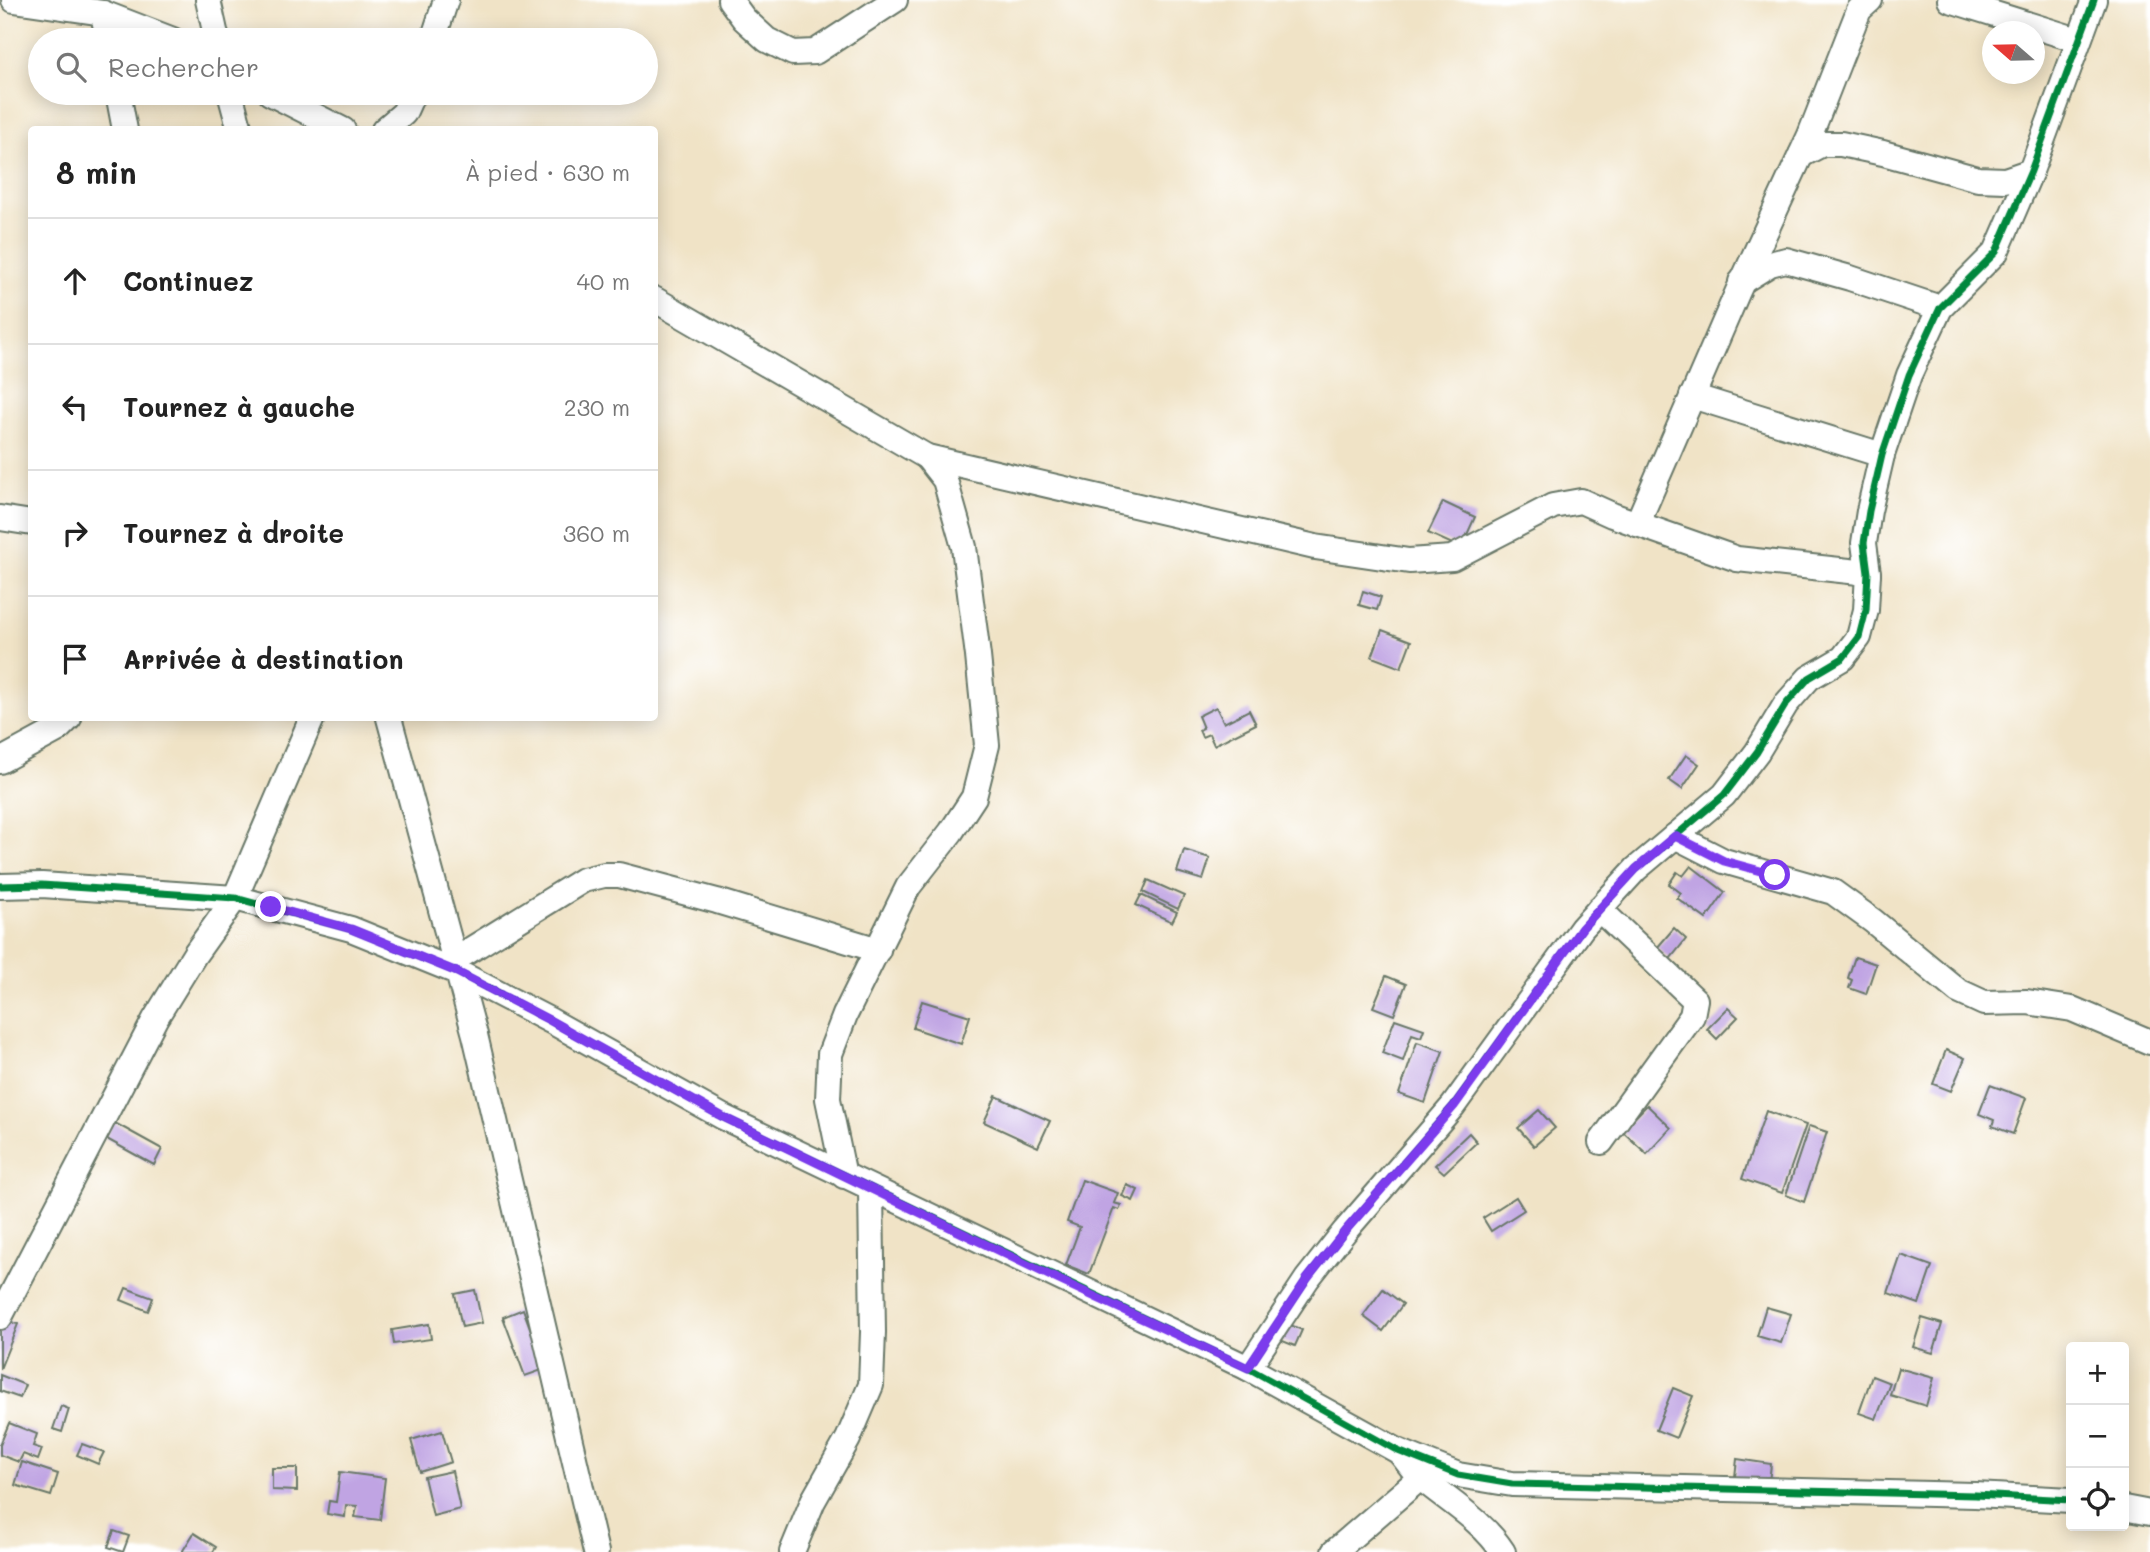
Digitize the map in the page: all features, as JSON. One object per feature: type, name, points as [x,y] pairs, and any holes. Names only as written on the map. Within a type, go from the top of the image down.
[{"type":"street","points":[[14,0],[43,2],[103,13],[142,28]]},
{"type":"street","points":[[208,0],[214,28]]},
{"type":"street","points":[[437,28],[446,0]]},
{"type":"street","points":[[730,0],[744,19],[767,40],[793,53],[815,52],[895,0]]},
{"type":"street","points":[[1637,524],[1741,282],[1801,155],[1858,10],[1870,0]]},
{"type":"street","points":[[1951,0],[2078,40]]},
{"type":"street","points":[[1248,1368],[1307,1279],[1345,1231],[1454,1106],[1582,928],[1636,869],[1724,795],[1758,752],[1786,705],[1808,678],[1843,658],[1859,637],[1866,610],[1867,573],[1864,543],[1869,511],[1882,455],[1909,375],[1940,308],[1996,252],[2031,172],[2094,0]]},
{"type":"street","points":[[103,13],[106,28]]},
{"type":"street","points":[[120,105],[124,126]]},
{"type":"street","points":[[233,105],[239,126]]},
{"type":"street","points":[[294,105],[335,126]]},
{"type":"street","points":[[389,126],[404,113],[408,105]]},
{"type":"street","points":[[1801,155],[1822,144],[1841,144],[1978,179],[2005,180],[2031,172]]},
{"type":"street","points":[[1741,282],[1770,264],[1786,260],[1940,308]]},
{"type":"street","points":[[658,301],[927,457],[1315,547],[1409,561],[1452,558],[1553,506],[1581,501],[1737,559],[1867,573]]},
{"type":"street","points":[[1692,396],[1882,455]]},
{"type":"street","points":[[844,1176],[828,1099],[830,1054],[845,1015],[908,887],[951,832],[974,797],[987,745],[964,547],[945,480],[927,457]]},
{"type":"street","points":[[0,518],[28,522]]},
{"type":"street","points":[[0,761],[57,730],[66,721]]},
{"type":"street","points":[[0,1317],[155,1020],[195,954],[235,898],[311,721]]},
{"type":"street","points":[[390,721],[475,1035],[596,1552]]},
{"type":"street","points":[[1675,836],[1724,861],[1833,892],[1873,921],[1958,991],[1970,997],[1984,1003],[2027,1002],[2072,1009],[2150,1042]]},
{"type":"street","points":[[456,966],[583,880],[604,875],[619,875],[717,901],[878,950]]},
{"type":"street","points":[[1,885],[42,885],[235,898],[351,929],[456,966],[723,1117],[1248,1368],[1398,1451],[1458,1475],[1512,1484],[1934,1493],[2066,1500]]},
{"type":"street","points":[[1599,909],[1695,1000],[1692,1016],[1601,1142]]},
{"type":"street","points":[[792,1552],[813,1501],[848,1439],[871,1385],[871,1189]]},
{"type":"street","points":[[1398,1451],[1420,1478],[1454,1502],[1503,1552]]},
{"type":"street","points":[[1334,1552],[1420,1478]]},
{"type":"street","points":[[2129,1509],[2150,1513]]},
{"type":"building","points":[[1443,502],[1475,517],[1461,548],[1428,533]]},
{"type":"building","points":[[1363,591],[1381,597],[1377,610],[1359,605]]},
{"type":"building","points":[[1382,630],[1411,641],[1401,668],[1372,657]]},
{"type":"building","points":[[1216,707],[1224,723],[1249,710],[1256,724],[1214,745],[1209,734],[1202,737],[1199,730],[1203,728],[1198,716]]},
{"type":"building","points":[[1686,755],[1699,764],[1682,789],[1669,780]]},
{"type":"building","points":[[1184,850],[1210,858],[1203,880],[1177,872]]},
{"type":"building","points":[[1691,866],[1725,892],[1706,919],[1677,898],[1681,893],[1669,884],[1677,872],[1683,876]]},
{"type":"building","points":[[1148,880],[1184,896],[1178,909],[1143,892]]},
{"type":"building","points":[[1141,895],[1177,912],[1172,922],[1136,905]]},
{"type":"building","points":[[1674,928],[1686,939],[1670,959],[1657,948]]},
{"type":"building","points":[[1855,957],[1876,964],[1866,994],[1849,988],[1852,980],[1848,978]]},
{"type":"building","points":[[1386,976],[1406,984],[1394,1015],[1373,1007]]},
{"type":"building","points":[[922,1001],[970,1016],[961,1044],[913,1028]]},
{"type":"building","points":[[1728,1008],[1738,1017],[1717,1039],[1707,1029]]},
{"type":"building","points":[[1395,1019],[1424,1029],[1421,1037],[1412,1034],[1403,1061],[1382,1053]]},
{"type":"building","points":[[1417,1042],[1443,1051],[1425,1103],[1399,1094]]},
{"type":"building","points":[[1946,1050],[1965,1058],[1951,1091],[1933,1084]]},
{"type":"building","points":[[1990,1085],[2026,1098],[2013,1134],[1992,1126],[1994,1120],[1979,1114]]},
{"type":"building","points":[[996,1096],[1050,1121],[1038,1147],[984,1122]]},
{"type":"building","points":[[1647,1105],[1671,1128],[1647,1154],[1622,1131]]},
{"type":"building","points":[[1539,1110],[1555,1128],[1534,1146],[1518,1128]]},
{"type":"building","points":[[1766,1111],[1806,1125],[1782,1193],[1742,1179]]},
{"type":"building","points":[[113,1122],[162,1149],[154,1165],[105,1138]]},
{"type":"building","points":[[1809,1126],[1827,1132],[1804,1202],[1786,1195]]},
{"type":"building","points":[[1469,1133],[1477,1142],[1444,1173],[1435,1165]]},
{"type":"building","points":[[1082,1180],[1118,1193],[1114,1203],[1121,1205],[1119,1210],[1114,1208],[1089,1274],[1066,1265],[1080,1227],[1067,1222]]},
{"type":"building","points":[[1127,1185],[1138,1190],[1133,1201],[1122,1196]]},
{"type":"building","points":[[1516,1197],[1524,1210],[1491,1231],[1483,1218]]},
{"type":"building","points":[[1901,1255],[1932,1266],[1919,1304],[1888,1293]]},
{"type":"building","points":[[126,1288],[153,1298],[148,1311],[121,1300]]},
{"type":"building","points":[[1383,1289],[1403,1304],[1383,1331],[1363,1316]]},
{"type":"building","points":[[475,1290],[482,1323],[462,1327],[455,1294]]},
{"type":"building","points":[[1766,1307],[1791,1314],[1781,1343],[1757,1336]]},
{"type":"building","points":[[523,1309],[545,1369],[525,1376],[503,1317]]},
{"type":"building","points":[[1922,1318],[1942,1324],[1933,1353],[1913,1347]]},
{"type":"building","points":[[0,1321],[18,1324],[0,1369]]},
{"type":"building","points":[[1286,1323],[1302,1330],[1295,1346],[1280,1340]]},
{"type":"building","points":[[429,1324],[431,1339],[394,1344],[392,1330]]},
{"type":"building","points":[[1898,1368],[1934,1378],[1926,1406],[1890,1395]]},
{"type":"building","points":[[0,1375],[25,1385],[20,1398],[0,1391]]},
{"type":"building","points":[[1872,1376],[1890,1383],[1876,1419],[1859,1413]]},
{"type":"building","points":[[1673,1388],[1693,1396],[1676,1438],[1656,1430]]},
{"type":"building","points":[[61,1406],[69,1409],[62,1432],[53,1429]]},
{"type":"building","points":[[9,1423],[37,1434],[33,1446],[42,1449],[38,1460],[23,1454],[19,1462],[0,1455],[0,1445]]},
{"type":"building","points":[[442,1431],[451,1462],[420,1472],[411,1440]]},
{"type":"building","points":[[82,1444],[104,1452],[98,1464],[77,1455]]},
{"type":"building","points":[[1737,1459],[1771,1464],[1769,1482],[1735,1477]]},
{"type":"building","points":[[22,1462],[58,1474],[51,1496],[15,1485]]},
{"type":"building","points":[[272,1468],[297,1468],[297,1491],[272,1490]]},
{"type":"building","points":[[452,1471],[460,1509],[433,1516],[424,1477]]},
{"type":"building","points":[[340,1472],[385,1478],[380,1520],[355,1517],[357,1506],[346,1505],[345,1517],[327,1514],[329,1501],[336,1502]]},
{"type":"building","points":[[114,1531],[129,1536],[123,1552],[108,1547]]},
{"type":"building","points":[[194,1533],[216,1547],[213,1552],[182,1552]]},
{"type":"cycle path","points":[[1248,1368],[1307,1279],[1453,1106],[1582,928],[1636,869],[1724,795],[1757,752],[1786,704],[1809,678],[1843,658],[1859,637],[1866,610],[1868,573],[1864,543],[1869,511],[1882,455],[1909,375],[1940,308],[1996,252],[2031,171],[2094,0]]},
{"type":"cycle path","points":[[0,886],[42,885],[235,898],[351,929],[457,972],[723,1117],[1248,1368],[1398,1451],[1458,1475],[1512,1484],[1975,1495],[2066,1500]]},
{"type":"route","points":[[271,907],[351,929],[457,972],[723,1117],[1059,1280],[1248,1368],[1307,1279],[1345,1231],[1454,1106],[1582,928],[1636,869],[1675,836],[1724,861],[1775,875]]}]
